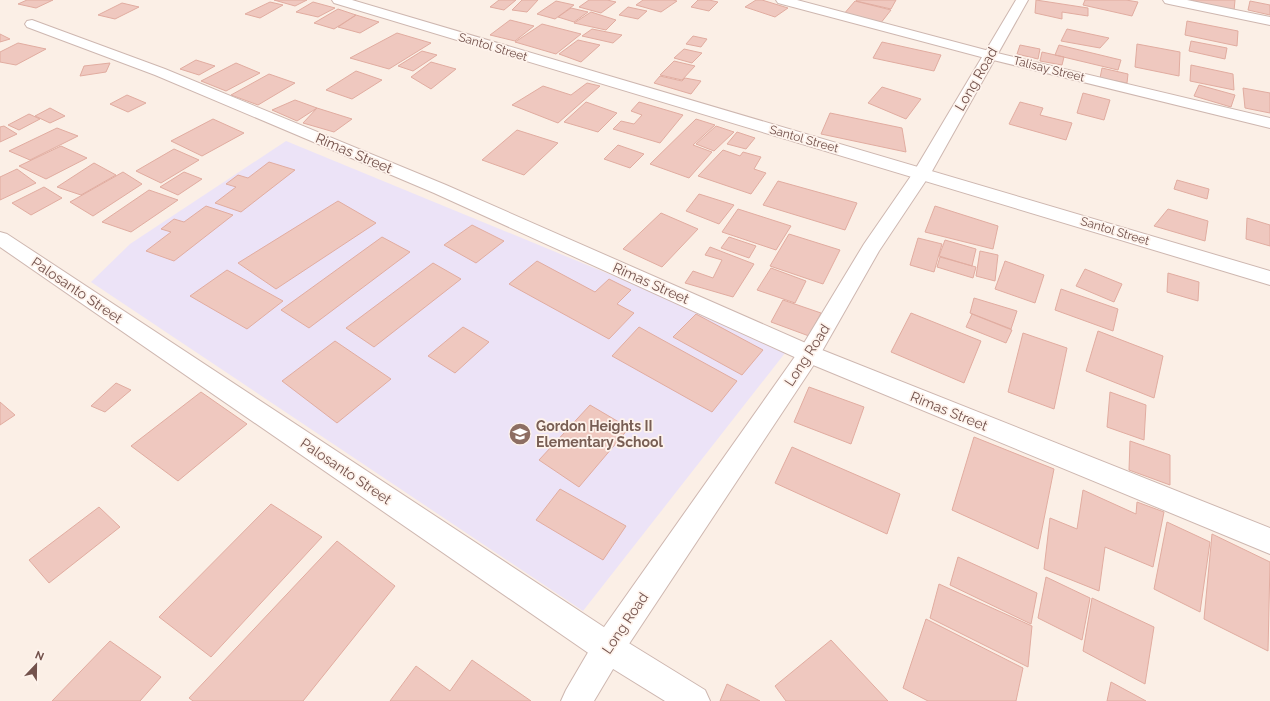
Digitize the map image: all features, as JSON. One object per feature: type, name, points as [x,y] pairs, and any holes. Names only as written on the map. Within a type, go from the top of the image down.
[{"type":"street","name":"Santol Street","points":[[338,0],[1270,278]]},
{"type":"street","name":"Talisay Street","points":[[782,0],[990,55],[1270,123]]},
{"type":"street","name":"Long Road","points":[[577,701],[608,648],[809,354],[871,249],[922,174],[1022,0]]},
{"type":"street","points":[[1169,0],[1270,21]]},
{"type":"street","name":"Rimas Street","points":[[32,24],[160,72],[440,189],[809,354],[1270,541]]},
{"type":"street","name":"Palosanto Street","points":[[0,238],[608,648],[694,701]]},
{"type":"shaded area","name":"Gordon Heights II Elementary School","points":[[286,141],[631,283],[785,353],[583,611],[91,282],[130,244]]},
{"type":"building","points":[[27,0],[53,0],[36,8],[18,4]]},
{"type":"building","points":[[274,0],[307,0],[295,6]]},
{"type":"building","points":[[499,0],[516,0],[504,10],[490,7]]},
{"type":"building","points":[[522,0],[538,0],[527,12],[512,10]]},
{"type":"building","points":[[589,0],[607,0],[616,2],[601,13],[579,7]]},
{"type":"building","points":[[643,0],[677,1],[661,12],[636,5]]},
{"type":"building","points":[[698,0],[718,2],[709,11],[691,7]]},
{"type":"building","points":[[756,0],[762,0],[788,8],[775,17],[745,7]]},
{"type":"building","points":[[896,0],[891,9],[856,1]]},
{"type":"building","points":[[1036,0],[1088,8],[1088,16],[1062,12],[1062,19],[1035,13]]},
{"type":"building","points":[[1085,0],[1126,0],[1138,2],[1132,16],[1083,5]]},
{"type":"building","points":[[1193,0],[1235,0],[1234,11],[1193,3]]},
{"type":"building","points":[[556,1],[574,5],[555,19],[537,14]]},
{"type":"building","points":[[855,1],[891,10],[880,24],[843,15]]},
{"type":"building","points":[[1250,1],[1270,5],[1270,15],[1248,10]]},
{"type":"building","points":[[270,2],[283,5],[260,18],[245,14]]},
{"type":"building","points":[[313,2],[335,8],[318,17],[296,12]]},
{"type":"building","points":[[122,3],[139,7],[115,19],[98,15]]},
{"type":"building","points":[[628,7],[647,11],[638,19],[619,15]]},
{"type":"building","points":[[571,8],[588,12],[574,22],[558,17]]},
{"type":"building","points":[[338,9],[356,15],[334,29],[314,23]]},
{"type":"building","points":[[591,12],[616,20],[606,30],[574,23]]},
{"type":"building","points":[[356,15],[379,22],[360,33],[338,27]]},
{"type":"building","points":[[510,20],[534,26],[515,41],[490,35]]},
{"type":"building","points":[[1187,21],[1238,31],[1237,46],[1185,35]]},
{"type":"building","points":[[542,24],[581,34],[556,54],[515,42]]},
{"type":"building","points":[[592,29],[622,35],[613,43],[582,36]]},
{"type":"building","points":[[1067,29],[1109,38],[1100,48],[1061,41]]},
{"type":"building","points":[[397,33],[431,43],[389,69],[350,58]]},
{"type":"building","points":[[0,34],[10,39],[0,42]]},
{"type":"building","points":[[693,36],[707,39],[701,47],[686,44]]},
{"type":"building","points":[[578,40],[600,45],[581,62],[559,54]]},
{"type":"building","points":[[1191,41],[1227,48],[1225,59],[1189,51]]},
{"type":"building","points":[[882,42],[941,55],[934,71],[873,58]]},
{"type":"building","points":[[18,43],[46,49],[16,65],[0,62],[0,52]]},
{"type":"building","points":[[1137,44],[1180,52],[1179,76],[1135,67]]},
{"type":"building","points":[[1020,45],[1040,49],[1038,59],[1017,54]]},
{"type":"building","points":[[1059,45],[1121,60],[1118,70],[1055,55]]},
{"type":"building","points":[[684,49],[702,53],[692,63],[674,58]]},
{"type":"building","points":[[422,51],[437,55],[413,71],[398,66]]},
{"type":"building","points":[[1042,52],[1064,57],[1062,65],[1040,61]]},
{"type":"building","points":[[196,60],[215,66],[199,75],[180,69]]},
{"type":"building","points":[[674,61],[695,66],[682,80],[660,75]]},
{"type":"building","points":[[431,62],[456,69],[431,89],[411,77]]},
{"type":"building","points":[[110,63],[106,72],[80,76],[84,66]]},
{"type":"building","points":[[236,63],[260,73],[226,91],[201,81]]},
{"type":"building","points":[[1191,65],[1233,74],[1234,90],[1190,81]]},
{"type":"building","points":[[1102,68],[1128,74],[1127,83],[1100,78]]},
{"type":"building","points":[[356,71],[382,80],[352,99],[326,90]]},
{"type":"building","points":[[269,74],[295,83],[258,105],[231,95]]},
{"type":"building","points":[[660,76],[682,81],[685,78],[701,81],[691,94],[654,83]]},
{"type":"building","points":[[587,83],[600,86],[558,123],[512,105],[543,86],[571,95]]},
{"type":"building","points":[[1199,85],[1235,95],[1231,107],[1194,96]]},
{"type":"building","points":[[882,87],[921,99],[906,119],[868,103]]},
{"type":"building","points":[[1243,88],[1270,93],[1270,113],[1245,108]]},
{"type":"building","points":[[1083,93],[1110,100],[1104,120],[1077,113]]},
{"type":"building","points":[[127,95],[146,103],[128,112],[110,104]]},
{"type":"building","points":[[295,100],[317,108],[297,121],[272,110]]},
{"type":"building","points":[[586,102],[617,113],[598,132],[564,122]]},
{"type":"building","points":[[639,102],[683,115],[660,143],[613,129],[621,121],[634,124],[642,115],[631,111]]},
{"type":"building","points":[[1020,102],[1043,108],[1040,115],[1072,123],[1066,140],[1009,124]]},
{"type":"building","points":[[50,108],[65,116],[50,123],[35,116]]},
{"type":"building","points":[[317,108],[352,119],[334,132],[303,123]]},
{"type":"building","points":[[830,113],[902,128],[906,152],[821,134]]},
{"type":"building","points":[[29,114],[40,119],[19,130],[8,125]]},
{"type":"building","points":[[213,119],[244,133],[202,156],[171,141]]},
{"type":"building","points":[[696,119],[715,125],[693,145],[712,152],[689,178],[650,164]]},
{"type":"building","points":[[4,126],[17,134],[0,142],[0,127]]},
{"type":"building","points":[[716,126],[734,132],[714,151],[696,144]]},
{"type":"building","points":[[57,128],[78,136],[30,160],[9,151]]},
{"type":"building","points":[[517,130],[558,143],[524,175],[482,160]]},
{"type":"building","points":[[737,132],[755,138],[746,149],[727,144]]},
{"type":"building","points":[[618,145],[644,154],[630,168],[604,159]]},
{"type":"building","points":[[61,146],[87,158],[46,179],[19,166]]},
{"type":"building","points":[[174,149],[199,160],[161,183],[136,171]]},
{"type":"building","points":[[723,150],[740,156],[743,152],[761,157],[754,169],[766,173],[751,194],[698,176]]},
{"type":"building","points":[[269,162],[295,170],[241,212],[215,203],[236,187],[226,184],[238,175],[248,178]]},
{"type":"building","points":[[94,163],[116,175],[81,195],[57,187]]},
{"type":"building","points":[[17,169],[36,183],[0,200],[0,177]]},
{"type":"building","points":[[123,172],[142,184],[93,216],[70,202]]},
{"type":"building","points":[[184,172],[202,179],[178,195],[160,187]]},
{"type":"building","points":[[1177,180],[1209,189],[1207,199],[1174,189]]},
{"type":"building","points":[[778,181],[857,203],[845,230],[763,205]]},
{"type":"building","points":[[44,187],[62,198],[31,215],[12,203]]},
{"type":"building","points":[[149,190],[178,200],[131,232],[102,222]]},
{"type":"building","points":[[699,194],[734,205],[719,224],[686,211]]},
{"type":"building","points":[[338,201],[376,223],[276,289],[238,263]]},
{"type":"building","points":[[206,206],[233,215],[174,261],[146,251],[171,232],[161,229],[174,219],[184,222]]},
{"type":"building","points":[[935,206],[998,226],[993,249],[925,232]]},
{"type":"building","points":[[738,209],[791,226],[776,250],[722,232]]},
{"type":"building","points":[[1168,209],[1208,221],[1205,241],[1154,226]]},
{"type":"building","points":[[661,213],[698,229],[662,267],[623,249]]},
{"type":"building","points":[[1247,218],[1270,225],[1270,246],[1246,239]]},
{"type":"building","points":[[472,225],[504,241],[476,263],[444,245]]},
{"type":"building","points":[[789,234],[840,250],[823,284],[770,266]]},
{"type":"building","points":[[382,237],[410,252],[309,328],[281,310]]},
{"type":"building","points":[[729,237],[756,246],[749,258],[721,248]]},
{"type":"building","points":[[918,238],[942,244],[934,272],[910,265]]},
{"type":"building","points":[[945,240],[976,249],[972,266],[939,256]]},
{"type":"building","points":[[710,247],[754,264],[733,297],[685,283],[693,271],[713,278],[722,260],[705,255]]},
{"type":"building","points":[[980,251],[998,255],[995,281],[976,276]]},
{"type":"building","points":[[940,257],[976,267],[973,278],[937,267]]},
{"type":"building","points":[[537,261],[595,292],[609,279],[631,290],[617,304],[634,313],[609,339],[509,284]]},
{"type":"building","points":[[1005,261],[1044,275],[1035,303],[995,289]]},
{"type":"building","points":[[433,263],[461,279],[374,347],[346,328]]},
{"type":"building","points":[[771,268],[806,281],[795,303],[757,290]]},
{"type":"building","points":[[1085,269],[1122,284],[1114,302],[1076,286]]},
{"type":"building","points":[[227,270],[283,301],[247,329],[190,296]]},
{"type":"building","points":[[1168,273],[1199,282],[1198,301],[1167,292]]},
{"type":"building","points":[[1061,289],[1118,309],[1113,331],[1055,310]]},
{"type":"building","points":[[974,298],[1017,311],[1011,329],[970,313]]},
{"type":"building","points":[[783,300],[821,313],[809,336],[771,322]]},
{"type":"building","points":[[911,313],[981,341],[964,383],[891,352]]},
{"type":"building","points":[[696,314],[763,350],[742,375],[673,337]]},
{"type":"building","points":[[972,314],[1012,330],[1006,343],[966,327]]},
{"type":"building","points":[[463,327],[489,342],[455,373],[428,356]]},
{"type":"building","points":[[639,327],[737,381],[712,412],[612,356]]},
{"type":"building","points":[[1098,331],[1163,356],[1154,398],[1086,371]]},
{"type":"building","points":[[1023,333],[1067,348],[1054,409],[1008,392]]},
{"type":"building","points":[[335,341],[391,379],[337,423],[282,381]]},
{"type":"building","points":[[116,383],[131,390],[105,412],[91,406]]},
{"type":"building","points":[[809,387],[864,407],[851,444],[794,422]]},
{"type":"building","points":[[201,392],[247,424],[178,481],[131,446]]},
{"type":"building","points":[[1110,392],[1146,405],[1144,440],[1107,427]]},
{"type":"building","points":[[0,402],[15,415],[0,425]]},
{"type":"building","points":[[590,405],[629,428],[579,487],[539,460]]},
{"type":"building","points":[[974,437],[1054,469],[1038,549],[952,510]]},
{"type":"building","points":[[1130,441],[1170,455],[1170,485],[1129,470]]},
{"type":"building","points":[[792,447],[900,494],[887,534],[775,483]]},
{"type":"building","points":[[560,489],[626,526],[603,560],[536,520]]},
{"type":"building","points":[[1083,490],[1136,514],[1137,502],[1164,512],[1153,567],[1105,547],[1099,591],[1044,569],[1050,518],[1077,529]]},
{"type":"building","points":[[271,504],[322,537],[211,657],[159,617]]},
{"type":"building","points":[[99,507],[120,527],[49,583],[29,560]]},
{"type":"building","points":[[1167,522],[1210,542],[1200,612],[1154,589]]},
{"type":"building","points":[[1212,534],[1270,562],[1268,651],[1204,619]]},
{"type":"building","points":[[337,541],[395,586],[303,701],[193,701],[189,698]]},
{"type":"building","points":[[958,557],[1037,593],[1031,624],[950,585]]},
{"type":"building","points":[[1046,577],[1090,598],[1082,640],[1038,618]]},
{"type":"building","points":[[939,584],[1032,626],[1028,667],[930,618]]},
{"type":"building","points":[[1092,598],[1154,627],[1145,684],[1083,651]]},
{"type":"building","points":[[926,619],[1023,668],[1016,701],[928,701],[903,688]]},
{"type":"building","points":[[831,640],[888,701],[786,701],[775,686]]},
{"type":"building","points":[[110,641],[161,677],[140,701],[52,701]]},
{"type":"building","points":[[472,660],[531,701],[390,701],[416,666],[450,691]]},
{"type":"building","points":[[1111,682],[1146,701],[1107,701]]},
{"type":"building","points":[[727,684],[760,701],[720,701]]},
{"type":"place","name":"Gordon Heights II Elementary School","points":[[520,434]]}]
